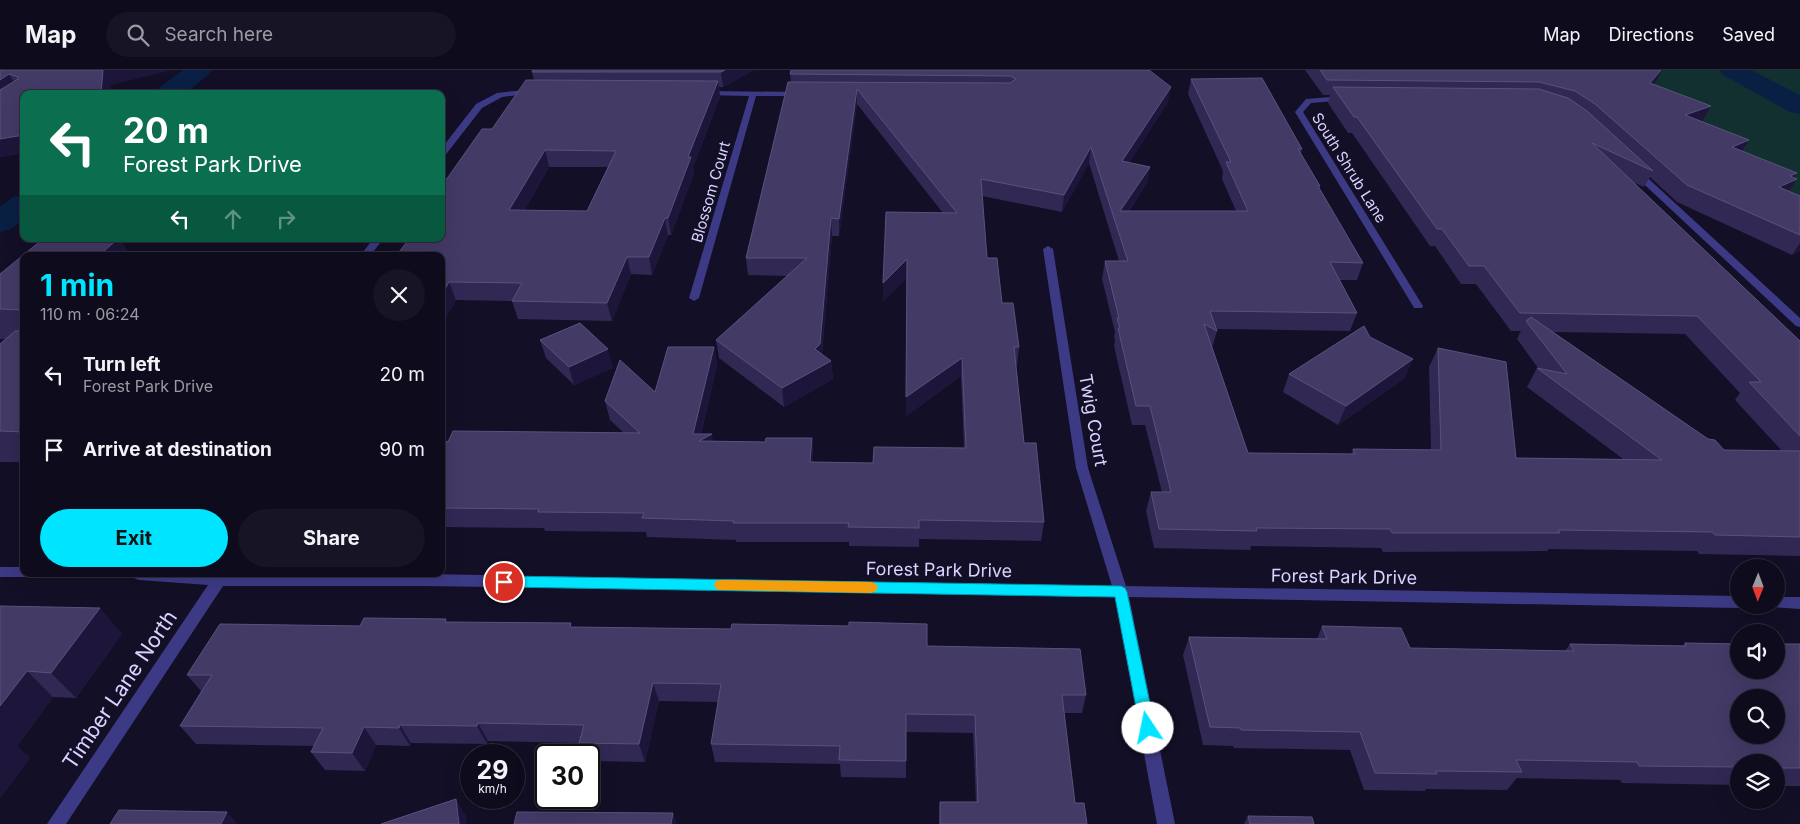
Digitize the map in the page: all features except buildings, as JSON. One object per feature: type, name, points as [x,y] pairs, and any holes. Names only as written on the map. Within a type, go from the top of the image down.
[{"type":"street","points":[[445,150],[479,106],[500,96],[528,91],[546,91]]},
{"type":"street","points":[[696,93],[812,94]]},
{"type":"street","name":"Blossom Court","points":[[694,298],[753,94]]},
{"type":"street","name":"South Shrub Lane","points":[[1354,98],[1310,101],[1299,112],[1418,306]]},
{"type":"street","points":[[1626,163],[1800,324]]},
{"type":"street","points":[[368,252],[376,242]]},
{"type":"street","name":"Twig Court","points":[[1048,250],[1082,468],[1121,592],[1166,824]]},
{"type":"street","points":[[0,572],[20,572]]},
{"type":"street","name":"Forest Park Drive","points":[[179,577],[219,580],[425,580],[1730,602]]},
{"type":"street","name":"Timber Lane North","points":[[56,824],[219,580]]},
{"type":"street","points":[[1785,603],[1800,604]]},
{"type":"green space","points":[[1627,70],[1800,70],[1800,207]]},
{"type":"waterway","points":[[173,90],[199,70]]},
{"type":"waterway","points":[[1732,70],[1800,106]]},
{"type":"waterway","points":[[0,222],[20,207]]},
{"type":"slow traffic","points":[[720,585],[871,587]]},
{"type":"route","points":[[504,582],[1121,592],[1148,728]]}]
